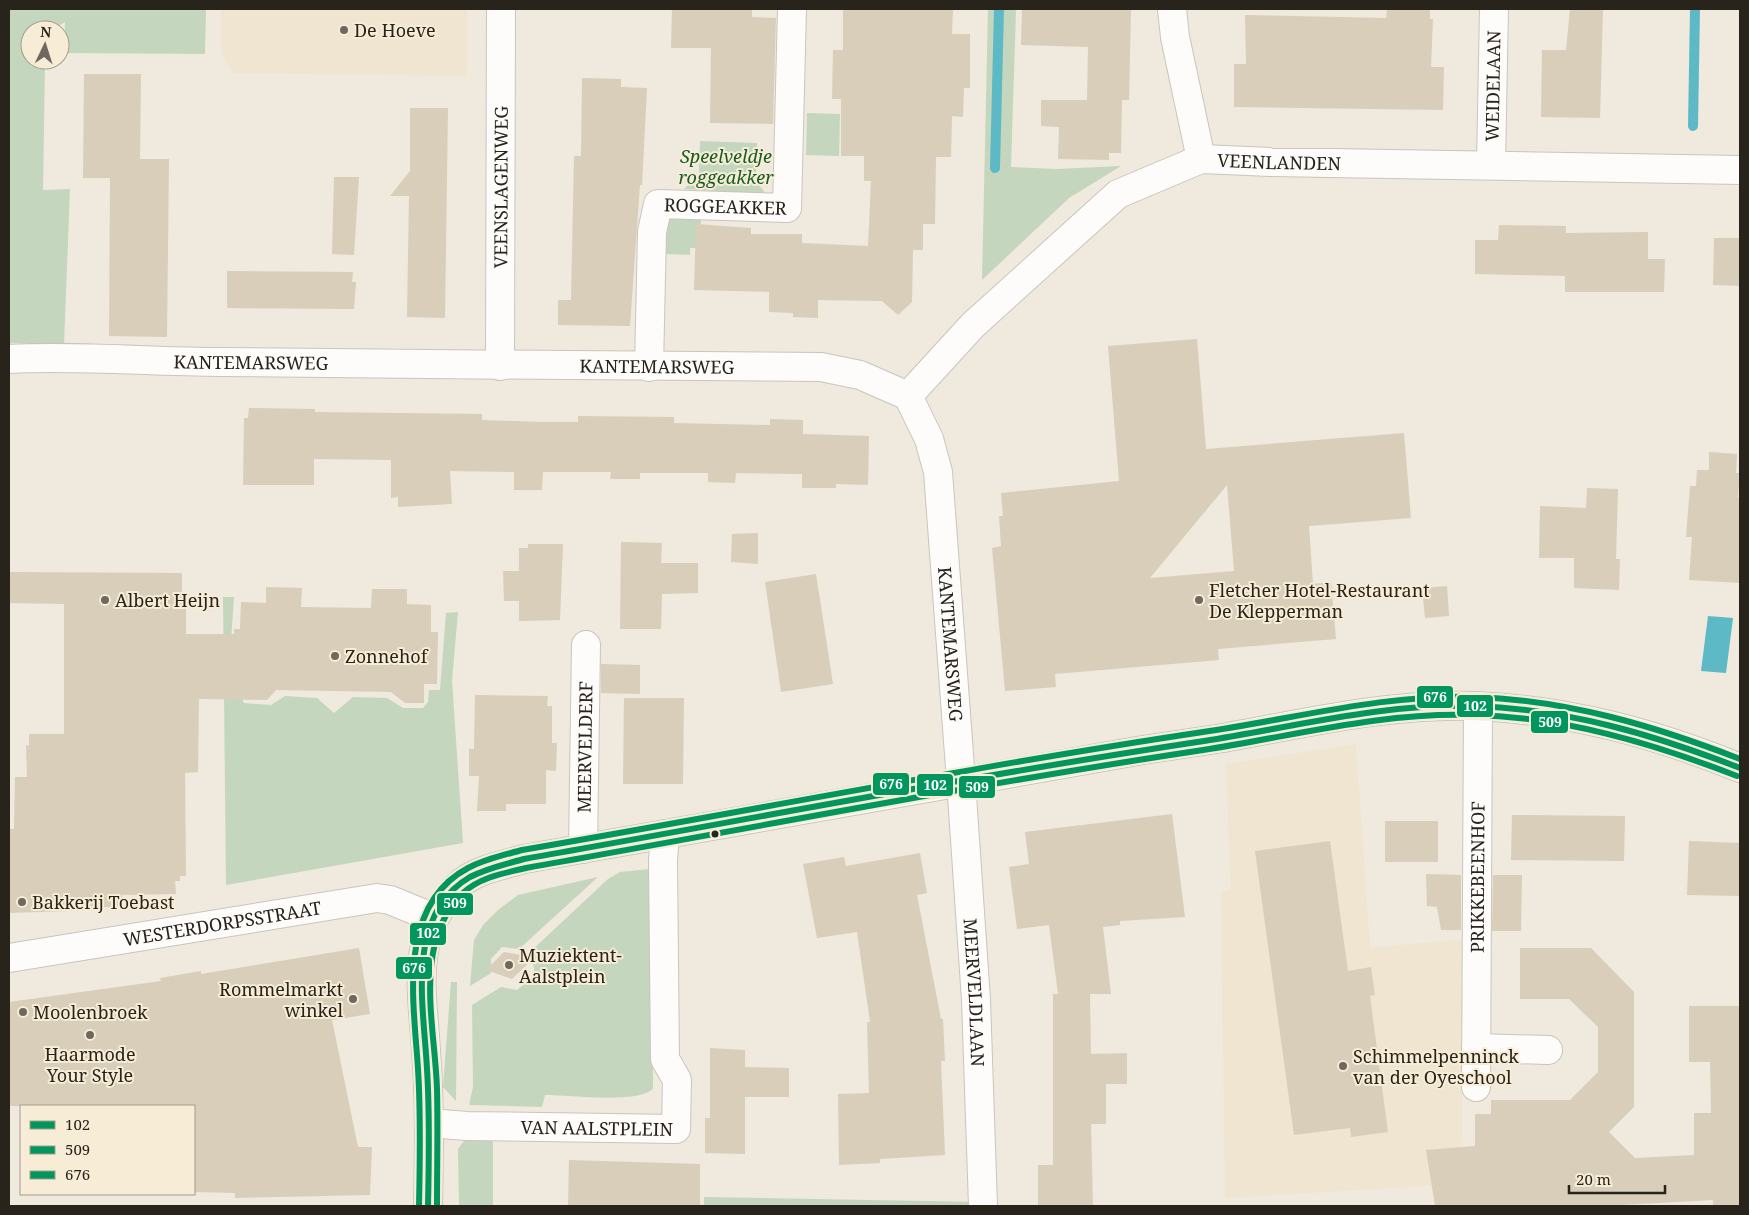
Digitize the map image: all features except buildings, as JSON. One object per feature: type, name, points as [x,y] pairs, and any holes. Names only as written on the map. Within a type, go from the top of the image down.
[{"type":"street","name":"VEENSLAGENWEG","points":[[500,366],[501,9]]},
{"type":"street","name":"ROGGEAKKER","points":[[649,367],[652,232],[658,204],[787,208],[792,9]]},
{"type":"street","points":[[1172,9],[1175,37],[1201,159]]},
{"type":"street","name":"WEIDELAAN","points":[[1491,164],[1494,9]]},
{"type":"street","name":"VEENLANDEN","points":[[908,396],[973,325],[1118,194],[1201,159],[1271,162],[1491,164],[1740,170]]},
{"type":"street","name":"KANTEMARSWEG","points":[[9,359],[48,357],[190,362],[500,366],[821,367],[860,375],[908,396],[929,439],[938,472],[961,781]]},
{"type":"street","name":"MEERVELDERF","points":[[583,849],[586,645]]},
{"type":"street","points":[[428,1206],[429,1123],[422,978],[427,935],[434,918],[448,897],[460,884],[479,873],[524,859],[961,781],[1225,737],[1301,722],[1417,707],[1478,706],[1530,711],[1640,731],[1682,744],[1740,768]]},
{"type":"street","name":"PRIKKEBEENHOF","points":[[1476,1087],[1478,706]]},
{"type":"street","name":"MEERVELDLAAN","points":[[961,781],[976,1000],[982,1206]]},
{"type":"street","name":"VAN AALSTPLEIN","points":[[429,1123],[467,1126],[676,1129],[677,1080],[665,1059],[663,860],[665,834]]},
{"type":"street","name":"WESTERDORPSSTRAAT","points":[[9,958],[377,898],[390,900],[434,918]]},
{"type":"street","points":[[1476,1048],[1548,1050]]},
{"type":"shaded area","name":"De Hoeve","points":[[221,9],[467,9],[467,76],[233,73],[221,52]]},
{"type":"shaded area","name":"Schimmelpenninck van der Oyeschool","points":[[1356,744],[1370,948],[1463,939],[1462,1184],[1225,1198],[1221,892],[1231,890],[1226,764]]},
{"type":"green space","points":[[9,9],[206,9],[205,54],[70,53],[70,20],[20,20],[20,70],[45,70],[43,190],[70,189],[64,344],[9,343]]},
{"type":"green space","points":[[988,9],[1016,9],[1011,167],[1057,169],[1121,166],[1069,198],[982,280]]},
{"type":"green space","points":[[807,113],[840,114],[839,156],[806,155]]},
{"type":"green space","name":"Speelveldje roggeakker","points":[[700,141],[757,143],[756,181],[766,194],[684,189],[699,174]]},
{"type":"green space","points":[[668,216],[701,218],[700,248],[690,248],[690,255],[666,254]]},
{"type":"green space","points":[[223,597],[234,597],[228,685],[241,696],[244,703],[271,705],[285,696],[317,698],[334,713],[353,697],[387,698],[403,708],[423,708],[428,702],[429,690],[440,690],[446,613],[458,612],[452,681],[463,843],[226,885]]},
{"type":"green space","points":[[650,869],[652,873],[653,1089],[645,1094],[602,1098],[545,1095],[542,1107],[469,1105],[473,1087],[472,1005],[501,987],[517,990],[535,975],[531,951],[608,879],[620,872]]},
{"type":"green space","points":[[598,877],[519,949],[502,947],[491,959],[491,973],[470,986],[474,940],[483,925],[498,910],[518,895]]},
{"type":"green space","points":[[451,982],[457,982],[456,1101],[443,1087]]},
{"type":"green space","points":[[493,1137],[493,1206],[459,1206],[458,1149],[464,1141]]},
{"type":"green space","points":[[704,1197],[977,1202],[977,1206],[704,1206]]},
{"type":"water","points":[[1708,616],[1733,618],[1726,673],[1701,671]]},
{"type":"waterway","points":[[995,168],[999,9]]},
{"type":"waterway","points":[[1693,126],[1695,9]]},
{"type":"transit line","name":"676","points":[[419,1206],[420,1103],[413,986],[414,958],[419,931],[429,906],[445,885],[468,868],[488,860],[522,850],[948,774],[1406,699],[1475,697],[1509,699],[1577,709],[1676,736],[1740,759]]},
{"type":"transit line","name":"102","points":[[428,1206],[429,1103],[422,991],[423,964],[427,938],[435,914],[449,894],[470,877],[490,869],[524,859],[949,783],[1339,717],[1406,708],[1475,706],[1509,708],[1577,718],[1676,745],[1740,768]]},
{"type":"transit line","name":"509","points":[[437,1206],[437,1089],[430,986],[432,960],[437,936],[447,913],[463,893],[477,883],[493,876],[526,868],[949,792],[1337,726],[1405,717],[1473,715],[1507,717],[1574,726],[1673,753],[1737,776]]},
{"type":"place","name":"De Hoeve","points":[[344,30]]},
{"type":"place","name":"Albert Heijn","points":[[105,600]]},
{"type":"place","name":"Fletcher Hotel-Restaurant De Klepperman","points":[[1199,600]]},
{"type":"place","name":"Zonnehof","points":[[335,656]]},
{"type":"place","name":"Bakkerij Toebast","points":[[22,902]]},
{"type":"place","name":"Muziektent- Aalstplein","points":[[509,965]]},
{"type":"place","name":"Rommelmarkt winkel","points":[[353,999]]},
{"type":"place","name":"Moolenbroek","points":[[23,1012]]},
{"type":"place","name":"Haarmode Your Style","points":[[90,1035]]},
{"type":"place","name":"Schimmelpenninck van der Oyeschool","points":[[1343,1066]]}]
